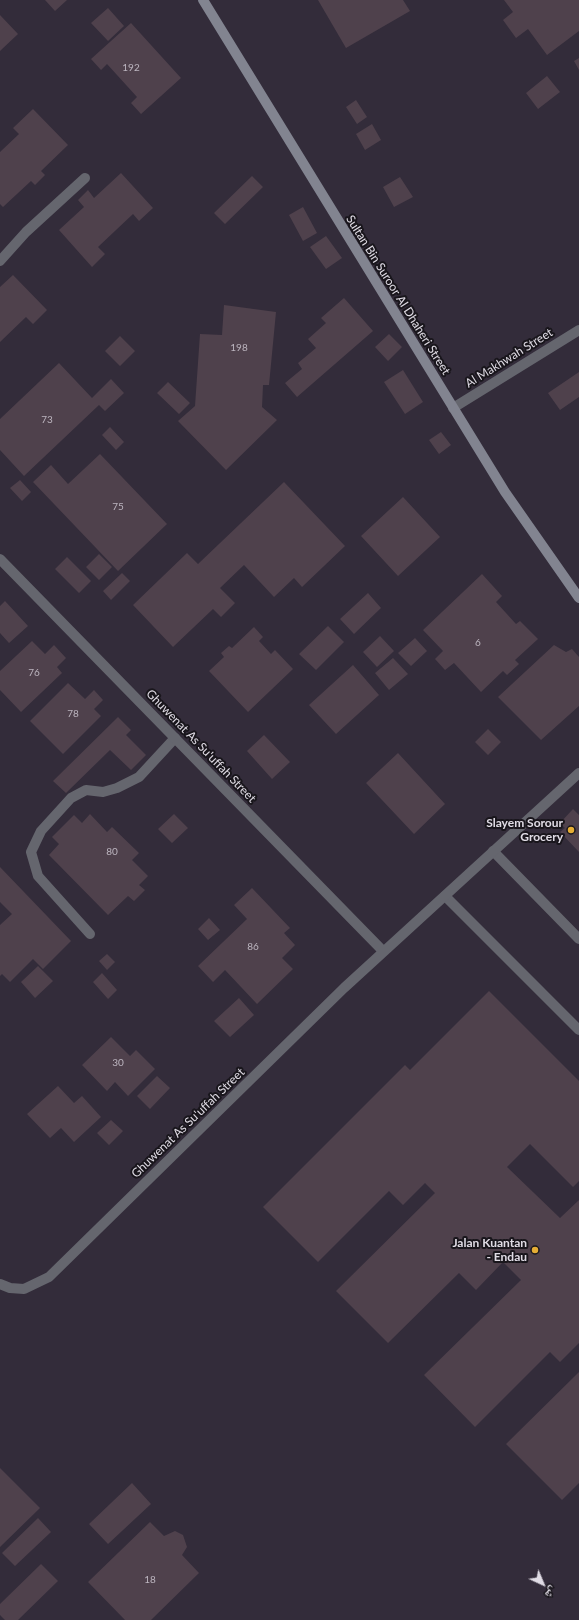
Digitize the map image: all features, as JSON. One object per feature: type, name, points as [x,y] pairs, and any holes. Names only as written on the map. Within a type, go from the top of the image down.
[{"type":"street","name":"Sultan Bin Suroor Al Dhaheri Street","points":[[203,0],[505,492],[579,598]]},
{"type":"street","points":[[0,261],[26,232],[85,178]]},
{"type":"street","name":"Al Makhwah Street","points":[[453,408],[579,330]]},
{"type":"street","name":"Ghuwenat As Su'uffah Street","points":[[0,559],[383,951]]},
{"type":"street","points":[[90,934],[38,876],[31,852],[41,831],[72,798],[86,790],[103,792],[117,788],[139,777],[175,738]]},
{"type":"street","name":"Ghuwenat As Su'uffah Street","points":[[0,1284],[10,1288],[24,1289],[49,1277],[344,988],[579,773]]},
{"type":"street","points":[[493,851],[579,939]]},
{"type":"street","points":[[445,896],[579,1030]]},
{"type":"building","points":[[45,0],[67,0],[55,11]]},
{"type":"building","points":[[318,0],[403,0],[410,11],[346,48]]},
{"type":"building","points":[[504,0],[579,0],[579,31],[547,55],[528,29],[516,38],[503,20],[513,12]]},
{"type":"building","points":[[108,8],[124,26],[108,41],[91,23]]},
{"type":"building","points":[[0,15],[18,34],[0,51]]},
{"type":"building","points":[[131,23],[181,78],[141,114],[131,103],[137,97],[107,64],[101,70],[91,59]]},
{"type":"building","points":[[579,58],[579,70],[574,61]]},
{"type":"building","points":[[547,76],[560,92],[538,109],[526,93]]},
{"type":"building","points":[[356,100],[367,117],[357,124],[346,107]]},
{"type":"building","points":[[33,109],[68,145],[41,171],[45,175],[35,185],[31,181],[3,207],[0,204],[0,152],[19,134],[13,128]]},
{"type":"building","points":[[372,124],[381,140],[365,150],[356,134]]},
{"type":"building","points":[[121,173],[153,208],[139,221],[133,214],[98,247],[105,254],[92,267],[59,230],[84,207],[78,200],[88,190],[94,198]]},
{"type":"building","points":[[252,176],[263,187],[225,224],[214,213]]},
{"type":"building","points":[[400,177],[413,197],[394,207],[383,187]]},
{"type":"building","points":[[303,207],[317,233],[303,241],[289,215]]},
{"type":"building","points":[[326,236],[342,258],[326,269],[310,247]]},
{"type":"building","points":[[13,275],[47,310],[33,324],[26,317],[0,342],[0,287]]},
{"type":"building","points":[[344,298],[373,331],[297,397],[285,383],[302,369],[298,363],[316,348],[308,339],[326,323],[321,318]]},
{"type":"building","points":[[224,305],[276,312],[269,385],[263,385],[262,407],[277,420],[226,470],[178,421],[195,406],[200,334],[222,335]]},
{"type":"building","points":[[389,334],[402,347],[388,361],[375,347]]},
{"type":"building","points":[[120,336],[135,351],[120,366],[105,351]]},
{"type":"building","points":[[59,363],[92,398],[111,379],[124,393],[105,411],[99,405],[24,476],[0,450],[0,419]]},
{"type":"building","points":[[403,370],[423,402],[405,414],[384,382]]},
{"type":"building","points":[[579,372],[579,397],[560,410],[548,393]]},
{"type":"building","points":[[168,382],[190,403],[179,414],[157,393]]},
{"type":"building","points":[[110,427],[124,442],[116,450],[102,435]]},
{"type":"building","points":[[441,432],[451,445],[439,454],[429,440]]},
{"type":"building","points":[[100,454],[167,524],[118,571],[33,482],[51,465],[68,484]]},
{"type":"building","points":[[20,480],[31,492],[22,501],[10,488]]},
{"type":"building","points":[[284,482],[345,546],[302,587],[294,578],[274,597],[244,565],[220,588],[235,603],[221,617],[213,609],[173,647],[133,605],[187,553],[198,564]]},
{"type":"building","points":[[403,497],[440,537],[398,576],[361,536]]},
{"type":"building","points":[[99,554],[112,567],[99,580],[86,567]]},
{"type":"building","points":[[67,557],[91,581],[79,593],[55,569]]},
{"type":"building","points":[[122,573],[130,581],[111,600],[103,591]]},
{"type":"building","points":[[482,574],[502,596],[496,602],[516,624],[520,621],[538,639],[515,660],[519,664],[507,675],[503,671],[481,692],[454,663],[445,670],[435,659],[443,651],[423,630]]},
{"type":"building","points":[[368,593],[381,608],[354,634],[340,619]]},
{"type":"building","points":[[5,601],[28,626],[9,643],[0,633],[0,606]]},
{"type":"building","points":[[328,626],[344,642],[316,670],[299,654]]},
{"type":"building","points":[[254,627],[263,637],[259,641],[271,654],[275,650],[293,669],[248,712],[209,671],[224,657],[221,653],[229,646],[232,648]]},
{"type":"building","points":[[380,636],[394,651],[377,667],[363,652]]},
{"type":"building","points":[[415,638],[427,651],[411,666],[398,653]]},
{"type":"building","points":[[32,641],[45,654],[54,645],[66,658],[57,667],[62,673],[21,712],[0,690],[0,671]]},
{"type":"building","points":[[554,645],[566,652],[572,649],[579,657],[579,706],[541,740],[498,697]]},
{"type":"building","points":[[393,658],[408,674],[389,690],[375,673]]},
{"type":"building","points":[[353,665],[379,695],[336,734],[309,705]]},
{"type":"building","points":[[68,683],[85,699],[94,690],[103,700],[94,709],[101,716],[63,754],[30,721]]},
{"type":"building","points":[[118,717],[131,730],[126,735],[146,755],[131,770],[110,750],[66,793],[53,781]]},
{"type":"building","points":[[488,729],[501,742],[488,755],[475,742]]},
{"type":"building","points":[[264,735],[290,762],[272,779],[247,751]]},
{"type":"building","points":[[398,753],[445,804],[414,834],[366,783]]},
{"type":"building","name":"Slayem Sorour Grocery","points":[[573,809],[579,815],[579,852],[560,832],[565,828],[560,823]]},
{"type":"building","points":[[90,814],[107,832],[112,827],[139,853],[132,860],[148,876],[139,885],[145,890],[134,901],[128,896],[108,915],[49,855],[59,844],[52,837],[74,815],[82,823]]},
{"type":"building","points":[[174,814],[188,828],[172,843],[158,829]]},
{"type":"building","points":[[0,867],[71,941],[43,969],[33,959],[10,982],[2,974],[0,976],[0,925],[12,914],[0,902]]},
{"type":"building","points":[[252,888],[290,928],[284,933],[295,945],[282,958],[293,969],[257,1004],[225,970],[213,982],[198,966],[247,919],[234,905]]},
{"type":"building","points":[[209,918],[220,930],[208,940],[198,929]]},
{"type":"building","points":[[107,954],[115,962],[107,970],[99,961]]},
{"type":"building","points":[[38,966],[53,981],[35,998],[21,982]]},
{"type":"building","points":[[102,973],[117,990],[108,999],[93,982]]},
{"type":"building","points":[[489,991],[579,1081],[579,1181],[573,1187],[530,1144],[507,1167],[560,1218],[579,1200],[579,1343],[560,1362],[550,1352],[475,1427],[424,1375],[521,1280],[503,1262],[476,1290],[459,1273],[388,1343],[336,1291],[435,1193],[425,1183],[403,1205],[389,1191],[318,1262],[263,1207],[405,1065],[410,1070]]},
{"type":"building","points":[[239,998],[254,1015],[230,1037],[214,1021]]},
{"type":"building","points":[[111,1037],[130,1056],[136,1050],[155,1069],[128,1096],[115,1082],[107,1091],[82,1065]]},
{"type":"building","points":[[157,1076],[170,1088],[150,1109],[137,1096]]},
{"type":"building","points":[[58,1086],[74,1103],[82,1096],[101,1117],[74,1142],[61,1128],[50,1138],[27,1114]]},
{"type":"building","points":[[111,1120],[123,1131],[109,1145],[97,1133]]},
{"type":"building","points":[[579,1372],[579,1483],[562,1500],[506,1444]]},
{"type":"building","points":[[0,1468],[40,1508],[0,1547]]},
{"type":"building","points":[[132,1483],[151,1504],[108,1544],[89,1524]]},
{"type":"building","points":[[38,1518],[51,1532],[15,1566],[2,1553]]},
{"type":"building","points":[[150,1522],[164,1536],[175,1531],[183,1535],[187,1547],[182,1555],[199,1573],[151,1620],[125,1620],[88,1582]]},
{"type":"building","points":[[41,1564],[58,1581],[18,1620],[5,1620],[0,1615],[0,1604]]},
{"type":"place","name":"Slayem Sorour Grocery","points":[[571,830]]},
{"type":"place","name":"Jalan Kuantan - Endau","points":[[535,1250]]}]
